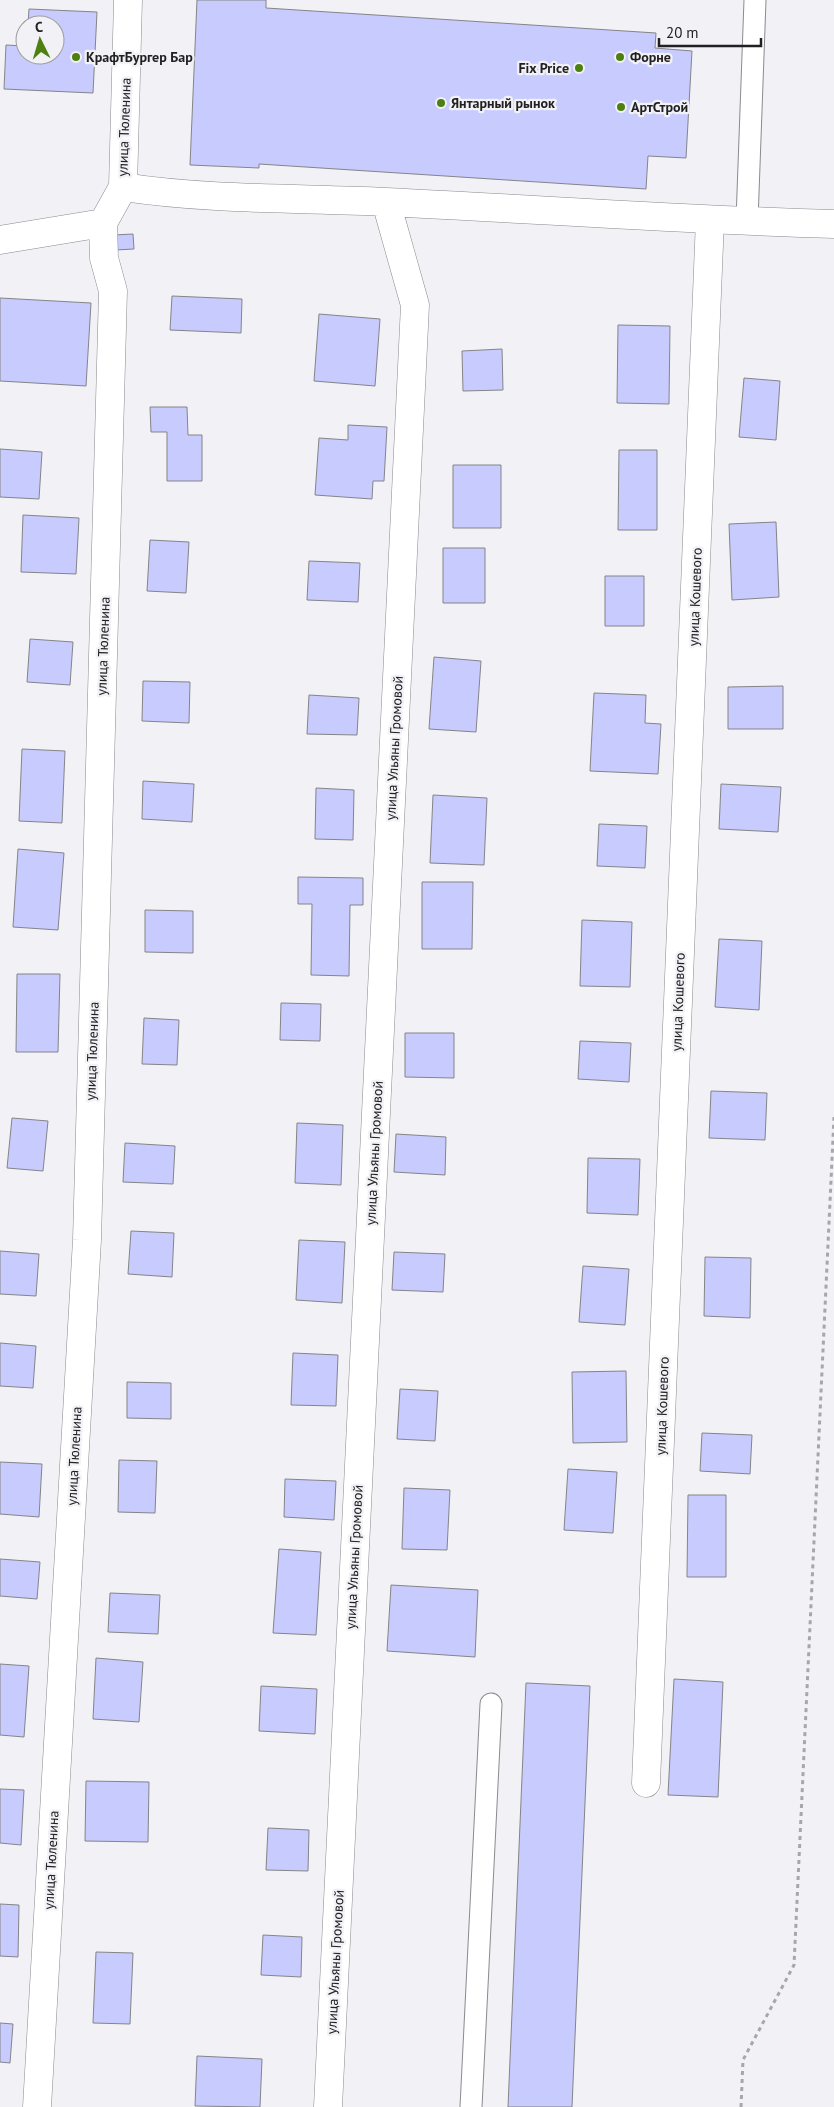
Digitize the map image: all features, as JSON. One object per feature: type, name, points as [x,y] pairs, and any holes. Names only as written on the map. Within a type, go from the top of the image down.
[{"type":"street","name":"улица Тюленина","points":[[37,2107],[87,1240],[113,290],[104,258],[104,223],[123,187],[128,0]]},
{"type":"street","points":[[123,187],[170,194],[386,202],[710,220],[834,224]]},
{"type":"street","name":"улица Ульяны Громовой","points":[[328,2107],[415,305],[386,202]]},
{"type":"street","name":"улица Кошевого","points":[[646,1783],[710,220]]},
{"type":"street","points":[[0,240],[104,223]]},
{"type":"lane","points":[[747,221],[755,0]]},
{"type":"lane","points":[[471,2107],[490,1704]]},
{"type":"path","points":[[741,2107],[743,2060],[794,1964],[834,1117]]},
{"type":"building","name":"Янтарный рынок","points":[[197,0],[266,0],[266,8],[656,33],[655,48],[692,51],[686,158],[648,156],[646,189],[259,164],[259,168],[190,165]]},
{"type":"building","points":[[29,9],[97,12],[93,93],[4,89],[6,45],[15,45],[15,65],[65,65],[65,15],[29,15]]},
{"type":"building","points":[[133,234],[134,249],[115,250],[114,235]]},
{"type":"building","points":[[172,296],[242,299],[241,333],[170,330]]},
{"type":"building","points":[[0,298],[91,303],[86,386],[0,381]]},
{"type":"building","points":[[319,314],[380,319],[375,386],[314,381]]},
{"type":"building","points":[[618,325],[670,326],[669,404],[617,403]]},
{"type":"building","points":[[502,349],[503,390],[463,391],[462,351]]},
{"type":"building","points":[[744,378],[780,381],[776,440],[739,437]]},
{"type":"building","points":[[150,407],[187,407],[188,435],[202,435],[202,481],[167,481],[167,432],[151,432]]},
{"type":"building","points":[[348,425],[387,427],[384,481],[373,481],[372,499],[315,495],[319,438],[348,440]]},
{"type":"building","points":[[0,449],[42,452],[39,499],[0,497]]},
{"type":"building","points":[[619,450],[657,450],[657,530],[618,530]]},
{"type":"building","points":[[453,465],[501,465],[501,528],[453,528]]},
{"type":"building","points":[[23,515],[79,518],[76,574],[21,572]]},
{"type":"building","points":[[776,522],[779,597],[732,600],[729,524]]},
{"type":"building","points":[[150,540],[189,542],[186,593],[147,591]]},
{"type":"building","points":[[443,548],[485,548],[485,603],[443,603]]},
{"type":"building","points":[[309,561],[360,563],[358,602],[307,600]]},
{"type":"building","points":[[605,576],[644,576],[644,626],[605,626]]},
{"type":"building","points":[[30,639],[73,642],[70,685],[27,682]]},
{"type":"building","points":[[434,657],[481,661],[476,732],[429,729]]},
{"type":"building","points":[[143,681],[190,682],[189,723],[142,721]]},
{"type":"building","points":[[783,686],[783,729],[728,729],[728,687]]},
{"type":"building","points":[[594,693],[646,695],[645,723],[661,724],[658,774],[590,771]]},
{"type":"building","points":[[309,695],[359,698],[357,735],[307,734]]},
{"type":"building","points":[[22,749],[65,751],[62,823],[19,821]]},
{"type":"building","points":[[143,781],[194,784],[192,822],[142,819]]},
{"type":"building","points":[[721,784],[781,787],[778,832],[719,829]]},
{"type":"building","points":[[316,788],[354,790],[353,840],[315,839]]},
{"type":"building","points":[[433,795],[487,798],[484,865],[430,863]]},
{"type":"building","points":[[599,824],[647,826],[645,868],[597,866]]},
{"type":"building","points":[[18,849],[64,853],[58,930],[13,927]]},
{"type":"building","points":[[298,877],[363,878],[363,905],[350,905],[349,976],[311,975],[312,904],[298,904]]},
{"type":"building","points":[[422,882],[473,882],[472,949],[422,949]]},
{"type":"building","points":[[145,910],[193,911],[193,953],[145,952]]},
{"type":"building","points":[[582,920],[632,922],[630,987],[580,986]]},
{"type":"building","points":[[719,939],[762,941],[759,1010],[715,1007]]},
{"type":"building","points":[[17,974],[60,974],[58,1052],[16,1052]]},
{"type":"building","points":[[281,1003],[321,1004],[320,1041],[280,1040]]},
{"type":"building","points":[[144,1018],[179,1020],[177,1065],[142,1064]]},
{"type":"building","points":[[405,1033],[454,1033],[454,1078],[405,1077]]},
{"type":"building","points":[[580,1041],[631,1043],[629,1082],[578,1079]]},
{"type":"building","points":[[711,1091],[767,1093],[765,1140],[709,1138]]},
{"type":"building","points":[[12,1118],[48,1121],[43,1171],[7,1168]]},
{"type":"building","points":[[297,1123],[343,1125],[341,1185],[295,1183]]},
{"type":"building","points":[[396,1134],[446,1137],[445,1175],[394,1172]]},
{"type":"building","points":[[125,1143],[175,1146],[173,1184],[123,1182]]},
{"type":"building","points":[[588,1158],[640,1159],[638,1215],[587,1213]]},
{"type":"building","points":[[131,1231],[174,1233],[172,1277],[128,1274]]},
{"type":"building","points":[[299,1240],[345,1242],[342,1303],[296,1300]]},
{"type":"building","points":[[0,1251],[39,1254],[36,1296],[0,1294]]},
{"type":"building","points":[[394,1252],[445,1254],[443,1292],[392,1290]]},
{"type":"building","points":[[705,1257],[751,1258],[750,1318],[704,1316]]},
{"type":"building","points":[[583,1266],[629,1269],[625,1325],[579,1322]]},
{"type":"building","points":[[0,1343],[36,1346],[33,1388],[0,1386]]},
{"type":"building","points":[[293,1353],[338,1355],[336,1406],[291,1405]]},
{"type":"building","points":[[626,1371],[627,1442],[573,1443],[572,1372]]},
{"type":"building","points":[[127,1382],[171,1383],[171,1419],[127,1418]]},
{"type":"building","points":[[400,1389],[438,1391],[435,1441],[397,1439]]},
{"type":"building","points":[[702,1433],[752,1435],[750,1474],[700,1471]]},
{"type":"building","points":[[119,1460],[157,1461],[155,1513],[118,1512]]},
{"type":"building","points":[[0,1462],[42,1464],[39,1517],[0,1514]]},
{"type":"building","points":[[568,1469],[617,1472],[613,1533],[564,1530]]},
{"type":"building","points":[[285,1479],[336,1481],[334,1520],[284,1517]]},
{"type":"building","points":[[404,1488],[450,1490],[447,1550],[402,1549]]},
{"type":"building","points":[[688,1495],[726,1495],[726,1577],[687,1577]]},
{"type":"building","points":[[279,1549],[321,1552],[316,1635],[273,1633]]},
{"type":"building","points":[[0,1559],[40,1562],[37,1599],[0,1596]]},
{"type":"building","points":[[391,1585],[478,1590],[475,1657],[387,1651]]},
{"type":"building","points":[[110,1593],[160,1595],[158,1634],[108,1632]]},
{"type":"building","points":[[96,1658],[143,1662],[139,1722],[93,1719]]},
{"type":"building","points":[[0,1664],[29,1666],[24,1737],[0,1735]]},
{"type":"building","points":[[674,1679],[723,1682],[718,1797],[668,1795]]},
{"type":"building","points":[[526,1683],[590,1686],[572,2107],[508,2107]]},
{"type":"building","points":[[261,1686],[317,1689],[315,1734],[259,1731]]},
{"type":"building","points":[[86,1781],[149,1782],[148,1842],[85,1841]]},
{"type":"building","points":[[0,1789],[24,1790],[21,1845],[0,1843]]},
{"type":"building","points":[[268,1828],[309,1830],[308,1871],[266,1870]]},
{"type":"building","points":[[0,1904],[19,1905],[18,1957],[0,1956]]},
{"type":"building","points":[[263,1935],[302,1937],[301,1977],[261,1975]]},
{"type":"building","points":[[96,1952],[133,1953],[130,2024],[93,2023]]},
{"type":"building","points":[[0,2023],[13,2024],[10,2063],[0,2062]]},
{"type":"building","points":[[197,2056],[262,2059],[260,2107],[195,2106]]},
{"type":"place","name":"КрафтБургер Бар","points":[[76,57]]},
{"type":"place","name":"Форне","points":[[620,57]]},
{"type":"place","name":"Fix Price","points":[[579,68]]},
{"type":"place","name":"Янтарный рынок","points":[[441,103]]},
{"type":"place","name":"АртСтрой","points":[[621,107]]}]
